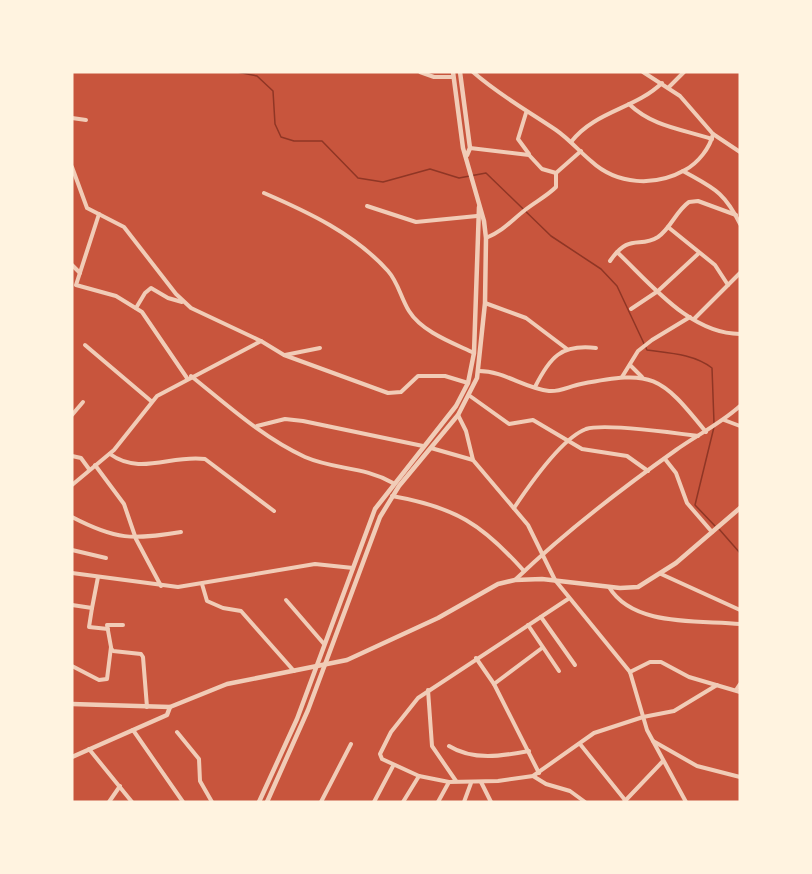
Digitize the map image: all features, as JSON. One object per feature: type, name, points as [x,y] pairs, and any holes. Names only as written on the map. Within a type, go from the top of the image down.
[{"type":"street","points":[[267,802],[309,710],[370,542],[392,496],[458,415],[470,396],[478,371],[485,303],[486,238],[467,156],[463,148],[453,74],[420,72]]},
{"type":"street","points":[[460,72],[470,148],[467,156]]},
{"type":"street","points":[[473,72],[571,142],[608,173],[625,179],[651,182],[683,171],[700,158],[713,136]]},
{"type":"street","points":[[644,72],[669,87],[713,136],[740,152]]},
{"type":"street","points":[[669,87],[684,72]]},
{"type":"street","points":[[571,142],[595,119],[649,94],[662,83]]},
{"type":"street","points":[[629,104],[655,123],[713,136]]},
{"type":"street","points":[[526,112],[518,139],[542,169],[556,173]]},
{"type":"street","points":[[72,118],[86,120]]},
{"type":"street","points":[[470,148],[529,155]]},
{"type":"street","points":[[486,238],[502,232],[526,209],[548,195],[556,187],[556,173],[581,151]]},
{"type":"street","points":[[72,167],[82,202],[87,208],[124,227],[183,302],[216,321],[261,340],[284,355],[396,394],[418,376],[445,376],[468,383]]},
{"type":"street","points":[[683,171],[714,188],[728,201],[740,224]]},
{"type":"street","points":[[264,193],[324,221],[360,247],[388,271],[410,313],[417,320],[439,336],[474,353]]},
{"type":"street","points":[[610,261],[616,252],[630,242],[655,238],[668,227],[685,205],[692,201],[736,215]]},
{"type":"street","points":[[259,802],[297,719],[375,509],[393,483],[456,406],[468,383],[474,353],[479,205]]},
{"type":"street","points":[[367,206],[416,222],[477,216]]},
{"type":"street","points":[[99,214],[74,285],[116,296],[136,308],[147,317],[189,377],[256,426],[303,456],[330,465],[366,470],[393,483]]},
{"type":"street","points":[[668,227],[720,271],[728,285]]},
{"type":"street","points":[[616,252],[658,291],[692,318],[716,331],[740,334]]},
{"type":"street","points":[[632,309],[658,291],[699,253]]},
{"type":"street","points":[[72,265],[80,273]]},
{"type":"street","points":[[622,377],[639,351],[652,340],[692,318],[740,273]]},
{"type":"street","points":[[136,308],[145,292],[151,288],[175,301],[183,302]]},
{"type":"street","points":[[485,303],[526,318],[567,349]]},
{"type":"street","points":[[72,484],[110,454],[151,401],[189,377],[261,340]]},
{"type":"street","points":[[85,345],[151,401]]},
{"type":"street","points":[[535,387],[547,365],[567,349],[578,346],[596,348]]},
{"type":"street","points":[[284,355],[320,348]]},
{"type":"street","points":[[630,365],[643,378]]},
{"type":"street","points":[[478,371],[502,374],[535,387],[553,391],[622,377],[643,378],[665,386],[707,431]]},
{"type":"street","points":[[470,396],[505,422],[513,424],[533,420],[582,449],[627,456],[648,471]]},
{"type":"street","points":[[72,415],[83,402]]},
{"type":"street","points":[[515,580],[561,535],[740,406]]},
{"type":"street","points":[[458,415],[466,431],[473,460],[533,534],[541,555],[568,599],[630,672],[652,741],[687,802]]},
{"type":"street","points":[[256,426],[285,419],[303,421],[423,446]]},
{"type":"street","points":[[722,421],[740,426]]},
{"type":"street","points":[[513,508],[539,472],[569,441],[588,428],[658,430],[698,436]]},
{"type":"street","points":[[431,448],[473,460]]},
{"type":"street","points":[[110,454],[122,462],[138,465],[195,458],[205,459],[220,467],[274,511]]},
{"type":"street","points":[[72,456],[81,458],[89,469]]},
{"type":"street","points":[[665,459],[676,473],[687,502],[713,530]]},
{"type":"street","points":[[95,465],[124,504],[136,539],[162,586]]},
{"type":"street","points":[[392,496],[420,501],[459,514],[501,546],[524,571]]},
{"type":"street","points":[[72,704],[170,707],[226,684],[325,665],[363,653],[438,618],[479,593],[515,580],[555,580],[609,587],[638,587],[676,563],[740,508]]},
{"type":"street","points":[[72,517],[112,534],[136,539],[181,532]]},
{"type":"street","points":[[72,550],[106,558]]},
{"type":"street","points":[[72,573],[162,586],[202,584],[315,564],[352,568]]},
{"type":"street","points":[[660,574],[740,610]]},
{"type":"street","points":[[98,577],[89,627],[108,629]]},
{"type":"street","points":[[202,584],[207,601],[223,608],[241,611],[294,671]]},
{"type":"street","points":[[609,587],[618,601],[636,611],[674,618],[740,624]]},
{"type":"street","points":[[568,599],[428,690],[407,710],[382,749],[380,756],[393,766],[418,776],[449,782],[471,783],[533,776],[594,733],[643,717],[674,711],[717,685]]},
{"type":"street","points":[[286,600],[324,644]]},
{"type":"street","points":[[72,605],[92,608]]},
{"type":"street","points":[[541,617],[575,665]]},
{"type":"street","points":[[72,666],[99,680],[107,679],[111,647],[107,626],[123,625]]},
{"type":"street","points":[[528,625],[559,671]]},
{"type":"street","points":[[111,647],[113,651],[141,654],[144,657],[147,708]]},
{"type":"street","points":[[494,684],[542,648]]},
{"type":"street","points":[[476,658],[494,684],[538,772]]},
{"type":"street","points":[[630,672],[650,662],[661,662],[688,677],[738,691],[740,684]]},
{"type":"street","points":[[428,690],[432,746],[457,782]]},
{"type":"street","points":[[72,757],[167,715],[170,707]]},
{"type":"street","points":[[133,730],[183,802]]},
{"type":"street","points":[[177,732],[199,759],[200,781],[212,802]]},
{"type":"street","points":[[652,741],[697,766],[740,777]]},
{"type":"street","points":[[321,802],[351,744]]},
{"type":"street","points":[[580,744],[624,801],[663,761]]},
{"type":"street","points":[[449,746],[477,755],[507,755],[529,751]]},
{"type":"street","points":[[88,748],[132,802]]},
{"type":"street","points":[[374,802],[393,766]]},
{"type":"street","points":[[403,802],[418,776]]},
{"type":"street","points":[[533,776],[546,784],[570,791],[585,802]]},
{"type":"street","points":[[438,802],[449,782]]},
{"type":"street","points":[[481,782],[491,802]]},
{"type":"street","points":[[464,802],[471,783]]},
{"type":"street","points":[[109,802],[120,786]]},
{"type":"waterway","points":[[237,72],[257,76],[273,91],[275,124],[281,137],[294,141],[322,141],[358,178],[383,182],[430,169],[459,178],[486,173],[551,236],[601,269],[617,286],[647,350],[689,357],[712,368],[714,423]]},
{"type":"waterway","points":[[714,427],[695,505],[715,526]]},
{"type":"waterway","points":[[719,529],[740,553]]}]
